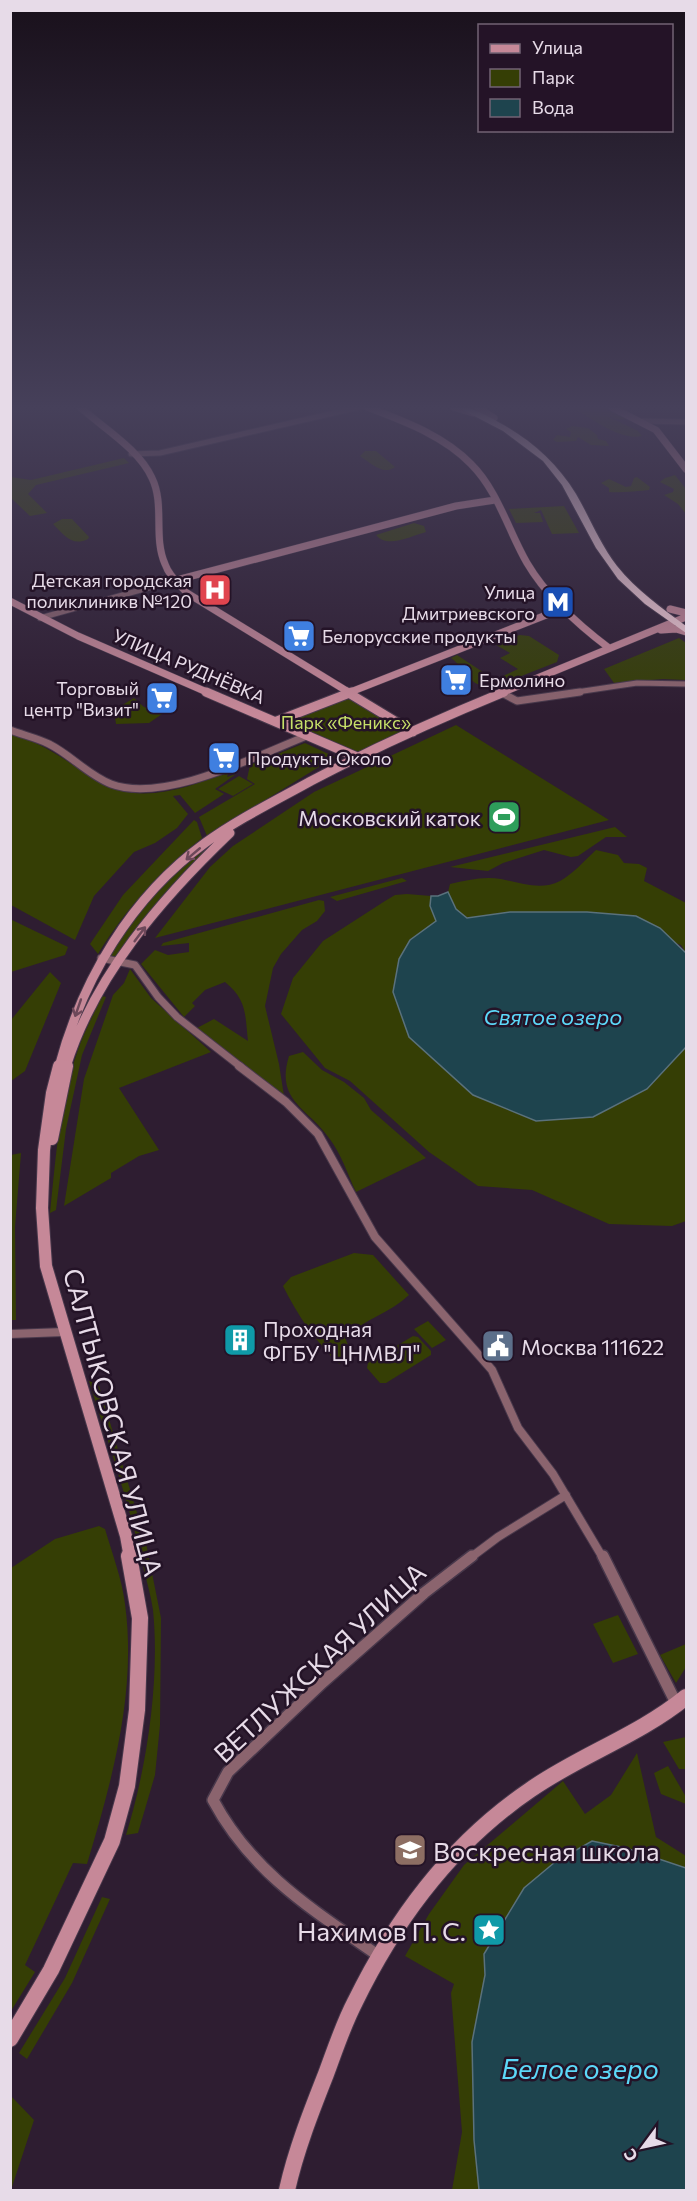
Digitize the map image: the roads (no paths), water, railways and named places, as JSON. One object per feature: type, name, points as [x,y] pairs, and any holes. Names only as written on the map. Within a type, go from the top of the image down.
[{"type":"highway","points":[[581,510],[614,567],[656,607],[684,621]]},
{"type":"highway","points":[[589,510],[621,566],[643,588],[684,621]]},
{"type":"street","points":[[159,510],[161,554],[165,569],[173,581],[187,593],[413,732]]},
{"type":"street","points":[[40,618],[442,510]]},
{"type":"street","points":[[500,510],[531,571],[564,608],[609,648]]},
{"type":"street","name":"УЛИЦА РУДНЁВКА","points":[[10,601],[40,618],[357,757]]},
{"type":"street","points":[[654,631],[664,620],[656,607]]},
{"type":"street","points":[[277,721],[564,608]]},
{"type":"street","points":[[654,631],[676,629],[684,621]]},
{"type":"street","name":"САЛТЫКОВСКАЯ УЛИЦА","points":[[10,2039],[51,1970],[112,1841],[128,1786],[136,1710],[141,1618],[126,1536],[46,1266],[41,1222],[41,1184],[49,1110],[62,1056],[85,988],[101,958],[126,922],[194,852],[223,831],[357,757],[609,648],[684,621]]},
{"type":"street","points":[[502,693],[517,701],[624,684],[656,682],[687,684]]},
{"type":"street","points":[[10,730],[49,744],[100,779],[126,788],[147,789],[182,784],[309,735]]},
{"type":"street","name":"САЛТЫКОВСКАЯ УЛИЦА","points":[[41,1222],[54,1121],[71,1051],[100,991],[118,963],[177,885],[231,832],[259,810]]},
{"type":"street","points":[[101,958],[135,965],[158,997],[177,1017],[286,1102],[318,1134],[375,1237],[492,1370],[518,1428],[566,1495],[595,1541],[682,1701],[649,1726],[532,1788],[503,1810],[439,1870],[419,1894],[379,1956],[353,2005],[296,2151],[287,2190]]},
{"type":"street","points":[[10,1334],[64,1332]]},
{"type":"street","name":"ВЕТЛУЖСКАЯ УЛИЦА","points":[[379,1956],[281,1886],[239,1843],[222,1820],[213,1800],[228,1772],[323,1682],[424,1593],[498,1537],[566,1495]]},
{"type":"water","name":"Святое озеро","points":[[448,892],[456,909],[467,918],[510,912],[587,912],[636,916],[660,928],[686,953],[686,1047],[647,1089],[593,1117],[536,1121],[473,1095],[409,1037],[393,992],[399,959],[410,940],[436,921],[430,906],[431,896]]},
{"type":"water","name":"Белое озеро","points":[[592,1841],[626,1848],[686,1868],[686,2190],[479,2190],[474,2140],[472,2042],[485,1975],[484,1954],[524,1888],[555,1862]]},
{"type":"place","name":"Детская городская поликлиникв №120","points":[[215,590]]},
{"type":"place","name":"Улица Дмитриевского","points":[[558,602]]},
{"type":"place","name":"Белорусские продукты","points":[[299,636]]},
{"type":"place","name":"Ермолино","points":[[456,680]]},
{"type":"place","name":"Торговый центр \"Визит\"","points":[[162,698]]},
{"type":"place","name":"Продукты Около","points":[[224,758]]},
{"type":"place","name":"Московский каток","points":[[504,817]]},
{"type":"place","name":"Проходная ФГБУ \"ЦНМВЛ\"","points":[[240,1340]]},
{"type":"place","name":"Москва 111622","points":[[498,1346]]},
{"type":"place","name":"Воскресная школа","points":[[410,1850]]},
{"type":"place","name":"Нахимов П. С.","points":[[489,1930]]},
{"type":"park label","name":"Парк «Феникс»","points":[[346,722]]}]
